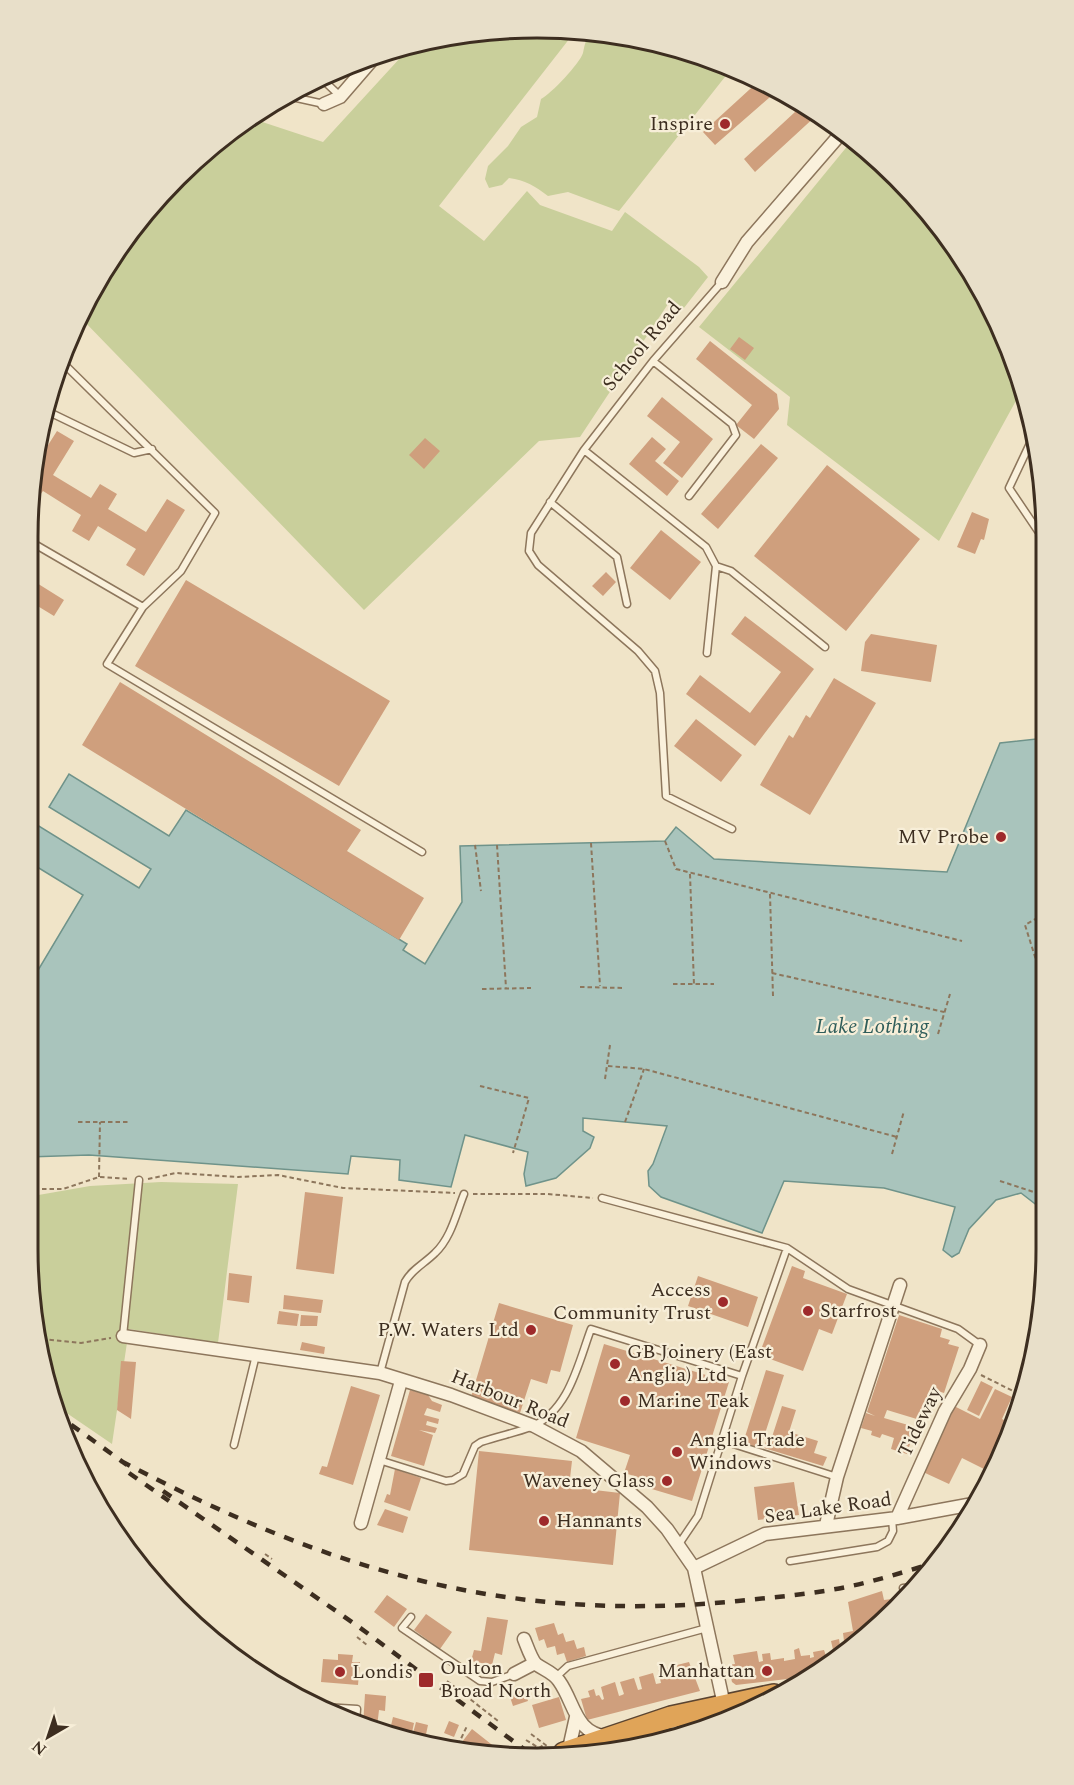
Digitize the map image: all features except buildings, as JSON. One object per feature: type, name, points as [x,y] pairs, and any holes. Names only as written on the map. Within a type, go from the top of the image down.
[{"type":"highway","points":[[590,1744],[609,1737],[674,1726],[724,1705],[749,1700]]},
{"type":"street","points":[[324,104],[340,97],[365,69]]},
{"type":"street","name":"School Road","points":[[722,282],[747,242],[837,138]]},
{"type":"street","points":[[826,1524],[837,1476],[900,1285]]},
{"type":"street","name":"Harbour Road","points":[[123,1336],[380,1373],[451,1395],[534,1426],[581,1450],[647,1507],[679,1544],[694,1568],[724,1705]]},
{"type":"street","name":"Tideway","points":[[894,1518],[945,1411],[970,1369],[980,1345]]},
{"type":"street","points":[[362,1523],[401,1381]]},
{"type":"street","name":"Sea Lake Road","points":[[694,1568],[765,1534],[826,1524],[894,1518],[966,1504]]},
{"type":"street","points":[[524,1639],[535,1663],[556,1677],[564,1688],[576,1717],[593,1733],[609,1737]]},
{"type":"street","points":[[514,1674],[535,1663]]},
{"type":"street","points":[[569,1746],[576,1717]]},
{"type":"lane","points":[[327,84],[340,97]]},
{"type":"lane","points":[[298,98],[324,104]]},
{"type":"lane","name":"School Road","points":[[722,282],[653,361],[584,450],[531,533],[529,551],[538,565],[638,651],[655,671],[660,693],[666,796],[732,829]]},
{"type":"lane","points":[[653,361],[732,424],[736,435],[733,442],[689,496]]},
{"type":"lane","points":[[67,367],[215,513],[181,571],[142,607],[106,664],[422,852]]},
{"type":"lane","points":[[53,414],[134,453],[152,449]]},
{"type":"lane","points":[[1028,449],[1009,488],[1036,528]]},
{"type":"lane","points":[[584,450],[706,547],[716,566],[707,653]]},
{"type":"lane","points":[[550,502],[617,557],[627,604]]},
{"type":"lane","points":[[38,546],[142,607]]},
{"type":"lane","points":[[716,566],[731,571],[825,647]]},
{"type":"lane","points":[[123,1336],[139,1180]]},
{"type":"lane","points":[[380,1373],[405,1282],[410,1272],[435,1253],[446,1239],[464,1194]]},
{"type":"lane","points":[[602,1198],[787,1248],[848,1289],[957,1329],[980,1345]]},
{"type":"lane","points":[[679,1544],[698,1516],[742,1376],[787,1248]]},
{"type":"lane","points":[[379,1460],[447,1481],[463,1474],[475,1446],[534,1426],[558,1406],[566,1395],[591,1329],[742,1376]]},
{"type":"lane","points":[[234,1445],[256,1355]]},
{"type":"lane","points":[[721,1440],[837,1476]]},
{"type":"lane","points":[[790,1561],[877,1546],[888,1541],[893,1532],[894,1518]]},
{"type":"lane","points":[[411,1617],[402,1628],[475,1680],[492,1682],[514,1674]]},
{"type":"lane","points":[[556,1677],[568,1666],[708,1628]]},
{"type":"lane","points":[[344,1708],[357,1709],[357,1713]]},
{"type":"path","points":[[665,841],[676,868],[690,873],[962,941]]},
{"type":"path","points":[[591,843],[600,986]]},
{"type":"path","points":[[475,845],[481,891]]},
{"type":"path","points":[[497,845],[506,988]]},
{"type":"path","points":[[690,873],[694,985]]},
{"type":"path","points":[[770,894],[772,996]]},
{"type":"path","points":[[1036,919],[1025,925],[1036,957]]},
{"type":"path","points":[[772,973],[944,1012]]},
{"type":"path","points":[[673,984],[714,984]]},
{"type":"path","points":[[580,987],[623,988]]},
{"type":"path","points":[[482,989],[531,988]]},
{"type":"path","points":[[938,1034],[950,994]]},
{"type":"path","points":[[605,1079],[610,1046]]},
{"type":"path","points":[[608,1066],[644,1069],[897,1137]]},
{"type":"path","points":[[625,1122],[644,1069]]},
{"type":"path","points":[[480,1086],[529,1098],[513,1153]]},
{"type":"path","points":[[892,1154],[904,1111]]},
{"type":"path","points":[[78,1122],[128,1122]]},
{"type":"path","points":[[99,1177],[100,1122]]},
{"type":"path","points":[[38,1189],[63,1189],[99,1177],[139,1180],[176,1173],[238,1177],[278,1174],[343,1188],[464,1194],[548,1194],[602,1198]]},
{"type":"path","points":[[1000,1181],[1036,1193]]},
{"type":"path","points":[[46,1339],[81,1342],[123,1336]]},
{"type":"path","points":[[970,1369],[1015,1392]]},
{"type":"path","points":[[265,1554],[272,1559]]},
{"type":"path","points":[[357,1637],[367,1645]]},
{"type":"path","points":[[447,1681],[498,1721]]},
{"type":"path","points":[[460,1741],[467,1726]]},
{"type":"path","points":[[531,1734],[544,1744],[539,1748]]},
{"type":"path","points":[[526,1740],[539,1748]]},
{"type":"green space","points":[[504,39],[569,39],[439,206],[484,241],[527,191],[540,205],[612,231],[625,212],[699,267],[708,277],[680,313],[668,304],[580,437],[539,441],[364,610],[86,323],[104,287],[122,259],[161,208],[208,161],[233,141],[260,121],[323,142],[401,57],[472,42]]},
{"type":"green space","points":[[587,41],[602,42],[666,55],[726,75],[619,211],[568,192],[548,196],[530,184],[515,179],[509,178],[502,185],[489,188],[485,179],[488,166],[508,146],[521,127],[537,117],[541,99],[558,85],[577,64]]},
{"type":"green space","points":[[847,146],[866,161],[913,208],[952,259],[985,316],[1010,376],[1017,400],[939,541],[787,425],[790,397],[699,327]]},
{"type":"green space","points":[[161,1182],[238,1184],[218,1343],[129,1329],[112,1444],[65,1412],[47,1345],[39,1281],[38,1195],[90,1186]]},
{"type":"water","name":"Lake Lothing","points":[[1036,739],[1036,1205],[1021,1193],[996,1200],[969,1229],[959,1253],[952,1257],[943,1250],[955,1207],[884,1188],[784,1181],[762,1233],[661,1197],[649,1186],[648,1171],[653,1164],[667,1126],[583,1118],[583,1131],[594,1137],[590,1148],[556,1178],[526,1186],[524,1174],[528,1152],[465,1135],[451,1187],[399,1180],[400,1160],[351,1156],[348,1174],[89,1155],[38,1157],[38,970],[83,895],[38,868],[38,825],[139,888],[151,869],[49,807],[69,774],[169,836],[186,810],[407,944],[403,950],[425,964],[462,902],[460,846],[665,841],[676,827],[714,859],[947,872],[1000,743]]},
{"type":"railway","points":[[70,1424],[127,1465]]},
{"type":"railway","points":[[121,1461],[197,1499],[271,1532],[345,1559],[419,1580],[494,1595],[572,1604],[653,1606],[738,1601],[837,1589],[921,1567]]},
{"type":"railway","points":[[129,1473],[169,1501]]},
{"type":"railway","points":[[163,1491],[359,1627],[521,1747]]},
{"type":"place","name":"Inspire","points":[[725,124]]},
{"type":"place","name":"MV Probe","points":[[1001,837]]},
{"type":"place","name":"Access Community Trust","points":[[723,1302]]},
{"type":"place","name":"Starfrost","points":[[808,1311]]},
{"type":"place","name":"P.W. Waters Ltd","points":[[531,1330]]},
{"type":"place","name":"GB Joinery (East Anglia) Ltd","points":[[615,1364]]},
{"type":"place","name":"Marine Teak","points":[[625,1401]]},
{"type":"place","name":"Anglia Trade Windows","points":[[677,1452]]},
{"type":"place","name":"Waveney Glass","points":[[667,1481]]},
{"type":"place","name":"Hannants","points":[[544,1521]]},
{"type":"place","name":"Manhattan","points":[[767,1671]]},
{"type":"place","name":"Londis","points":[[340,1672]]},
{"type":"place","name":"Oulton Broad North","points":[[426,1680]]}]
